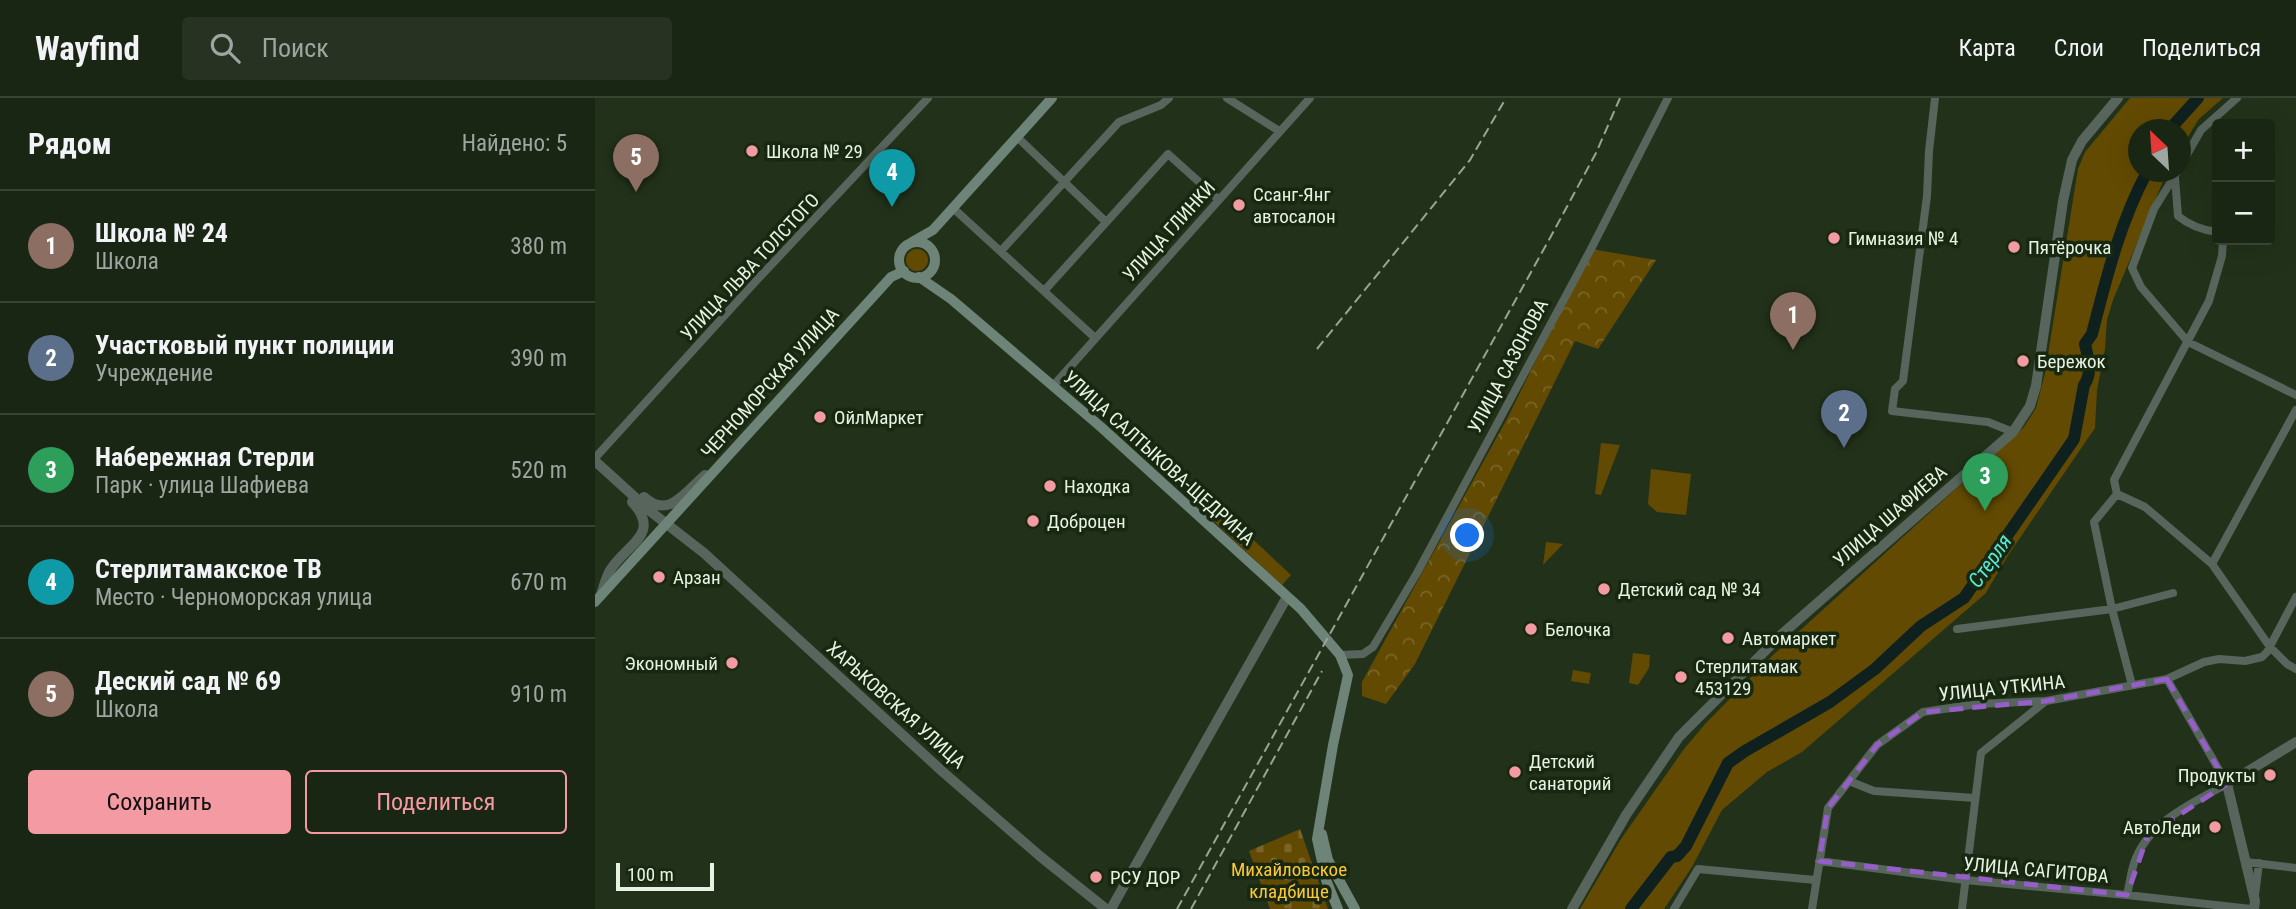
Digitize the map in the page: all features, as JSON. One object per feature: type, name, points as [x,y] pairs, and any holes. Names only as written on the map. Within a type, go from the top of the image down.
[{"type":"main road","points":[[891,277],[903,249],[933,230],[1052,98]]},
{"type":"main road","points":[[933,230],[932,250],[935,260],[932,270],[936,287]]},
{"type":"main road","points":[[912,243],[923,243],[932,250]]},
{"type":"main road","points":[[900,254],[899,260],[904,271],[914,277],[932,270]]},
{"type":"main road","name":"ЧЕРНОМОРСКАЯ УЛИЦА","points":[[598,598],[891,277],[904,271]]},
{"type":"main road","name":"УЛИЦА САЛТЫКОВА-ЩЕДРИНА","points":[[919,277],[936,287],[1053,386],[1287,597],[1332,643],[1340,655],[1347,675],[1318,822]]},
{"type":"main road","points":[[1318,822],[1318,852],[1338,909]]},
{"type":"main road","points":[[1318,822],[1328,860],[1355,909]]},
{"type":"street","name":"УЛИЦА ЛЬВА ТОЛСТОГО","points":[[597,462],[755,282],[929,98]]},
{"type":"street","points":[[1001,251],[1119,122],[1161,105],[1169,98]]},
{"type":"street","points":[[1227,98],[1279,131]]},
{"type":"street","name":"УЛИЦА ГЛИНКИ","points":[[1053,386],[1310,98]]},
{"type":"street","name":"УЛИЦА САЗОНОВА","points":[[1340,655],[1358,655],[1373,647],[1417,573],[1591,249],[1668,98]]},
{"type":"street","points":[[1935,98],[1927,196],[1903,381],[1895,389],[1892,411],[1988,422],[2013,432]]},
{"type":"street","name":"УЛИЦА ШАФИЕВА","points":[[1572,909],[1626,815],[1679,737],[1782,634],[2013,432],[2030,406],[2036,386],[2063,201],[2072,160],[2082,141],[2118,98]]},
{"type":"street","points":[[2191,148],[2201,130],[2237,98]]},
{"type":"street","points":[[1017,137],[1107,222]]},
{"type":"street","points":[[1044,291],[1168,154],[1218,199]]},
{"type":"street","points":[[2171,182],[2154,209],[2132,268],[2141,288],[2188,342],[2296,395]]},
{"type":"street","points":[[2176,182],[2178,216],[2195,227],[2212,232]]},
{"type":"street","points":[[953,208],[1094,337]]},
{"type":"street","points":[[2117,494],[2114,480],[2209,301],[2223,245]]},
{"type":"street","points":[[2212,564],[2296,410]]},
{"type":"street","points":[[597,462],[616,473],[649,502],[663,507],[676,503],[693,485],[717,467]]},
{"type":"street","points":[[597,462],[644,517],[641,536],[611,568],[598,598]]},
{"type":"street","name":"ХАРЬКОВСКАЯ УЛИЦА","points":[[597,462],[666,524],[704,553],[952,780],[1041,857],[1108,909]]},
{"type":"street","points":[[2117,494],[2094,522],[2112,609],[2132,685]]},
{"type":"street","points":[[2117,494],[2145,507],[2212,564],[2270,647],[2287,664]]},
{"type":"street","points":[[1957,629],[2112,609],[2173,593]]},
{"type":"street","points":[[1108,909],[1287,597]]},
{"type":"street","points":[[2296,597],[2262,657],[2275,659],[2296,669]]},
{"type":"street","name":"УЛИЦА УТКИНА","points":[[1812,909],[1828,808],[1877,745],[1923,712],[1978,704],[2046,701],[2167,678],[2204,662],[2219,659],[2245,661],[2262,657]]},
{"type":"street","points":[[2167,678],[2227,784],[2246,862],[2253,906]]},
{"type":"street","points":[[1962,909],[1981,752],[2046,701]]},
{"type":"street","points":[[2127,895],[2135,859],[2148,835],[2174,815],[2296,742]]},
{"type":"street","points":[[1849,781],[1874,791],[1975,798]]},
{"type":"street","name":"УЛИЦА САГИТОВА","points":[[1819,861],[1965,880],[2253,906]]},
{"type":"street","points":[[2246,862],[2296,868]]},
{"type":"street","points":[[2253,906],[2259,863]]},
{"type":"street","points":[[1674,909],[1698,869],[1815,880]]},
{"type":"highlighted area","points":[[2167,679],[2227,784],[2148,835],[2127,895],[1819,861],[1828,808],[1877,745],[1923,712],[2046,701]]},
{"type":"green space","points":[[2130,98],[2223,98],[2199,119],[2191,132],[2191,119],[2128,119],[2128,182],[2163,182],[2107,320],[2105,349],[2097,390],[2095,428],[1985,594],[1802,752],[1767,772],[1722,810],[1692,867],[1664,909],[1580,909],[1621,839],[1684,749],[1706,723],[1773,655],[2024,427],[2036,408],[2045,373],[2078,169],[2085,152]]},
{"type":"green space","points":[[913,249],[921,249],[928,256],[928,264],[921,271],[913,271],[906,264],[906,256]]},
{"type":"green space","points":[[1591,249],[1656,260],[1598,349],[1575,341],[1415,664],[1386,704],[1362,696],[1362,682],[1508,417]]},
{"type":"green space","points":[[1601,443],[1620,445],[1601,495],[1595,494]]},
{"type":"green space","points":[[1651,469],[1691,474],[1686,515],[1657,512],[1648,504]]},
{"type":"green space","points":[[1201,491],[1291,575],[1282,585],[1191,500]]},
{"type":"green space","points":[[1546,542],[1563,544],[1543,565]]},
{"type":"green space","points":[[1633,653],[1650,655],[1649,668],[1638,685],[1629,683]]},
{"type":"green space","points":[[1573,670],[1591,673],[1589,684],[1571,681]]},
{"type":"green space","name":"Михайловское кладбище","points":[[1300,829],[1328,909],[1270,909],[1249,851]]},
{"type":"waterway","name":"Стерля","points":[[2179,119],[2198,98]]},
{"type":"waterway","name":"Стерля","points":[[1631,909],[1671,857],[1677,856],[1686,846],[1728,763],[1830,702],[1875,669],[1921,626],[1964,598],[2074,439],[2089,370],[2085,344],[2092,334],[2121,231],[2142,182]]},
{"type":"railway","points":[[1317,349],[1470,160],[1506,98]]},
{"type":"railway","points":[[1177,909],[1550,238],[1596,153],[1620,98]]},
{"type":"railway","points":[[1191,909],[1322,671]]},
{"type":"place","name":"Школа № 29","points":[[752,151]]},
{"type":"place","name":"Деский сад № 69","points":[[636,192]]},
{"type":"place","name":"Ссанг-Янг автосалон","points":[[1239,205]]},
{"type":"place","name":"Стерлитамакское ТВ","points":[[892,207]]},
{"type":"place","name":"Гимназия № 4","points":[[1834,238]]},
{"type":"place","name":"Пятёрочка","points":[[2014,247]]},
{"type":"place","name":"Школа № 24","points":[[1793,350]]},
{"type":"place","name":"Бережок","points":[[2023,361]]},
{"type":"place","name":"ОйлМаркет","points":[[820,417]]},
{"type":"place","name":"Участковый пункт полиции","points":[[1844,448]]},
{"type":"place","name":"Находка","points":[[1050,486]]},
{"type":"place","name":"Набережная Стерли","points":[[1985,511]]},
{"type":"place","name":"Доброцен","points":[[1033,521]]},
{"type":"place","name":"Арзан","points":[[659,577]]},
{"type":"place","name":"Детский сад № 34","points":[[1604,589]]},
{"type":"place","name":"Белочка","points":[[1531,629]]},
{"type":"place","name":"Автомаркет","points":[[1728,638]]},
{"type":"place","name":"Экономный","points":[[732,663]]},
{"type":"place","name":"Стерлитамак 453129","points":[[1681,677]]},
{"type":"place","name":"Детский санаторий","points":[[1515,772]]},
{"type":"place","name":"Продукты","points":[[2270,775]]},
{"type":"place","name":"АвтоЛеди","points":[[2215,827]]},
{"type":"place","name":"РСУ ДОР","points":[[1096,877]]}]
